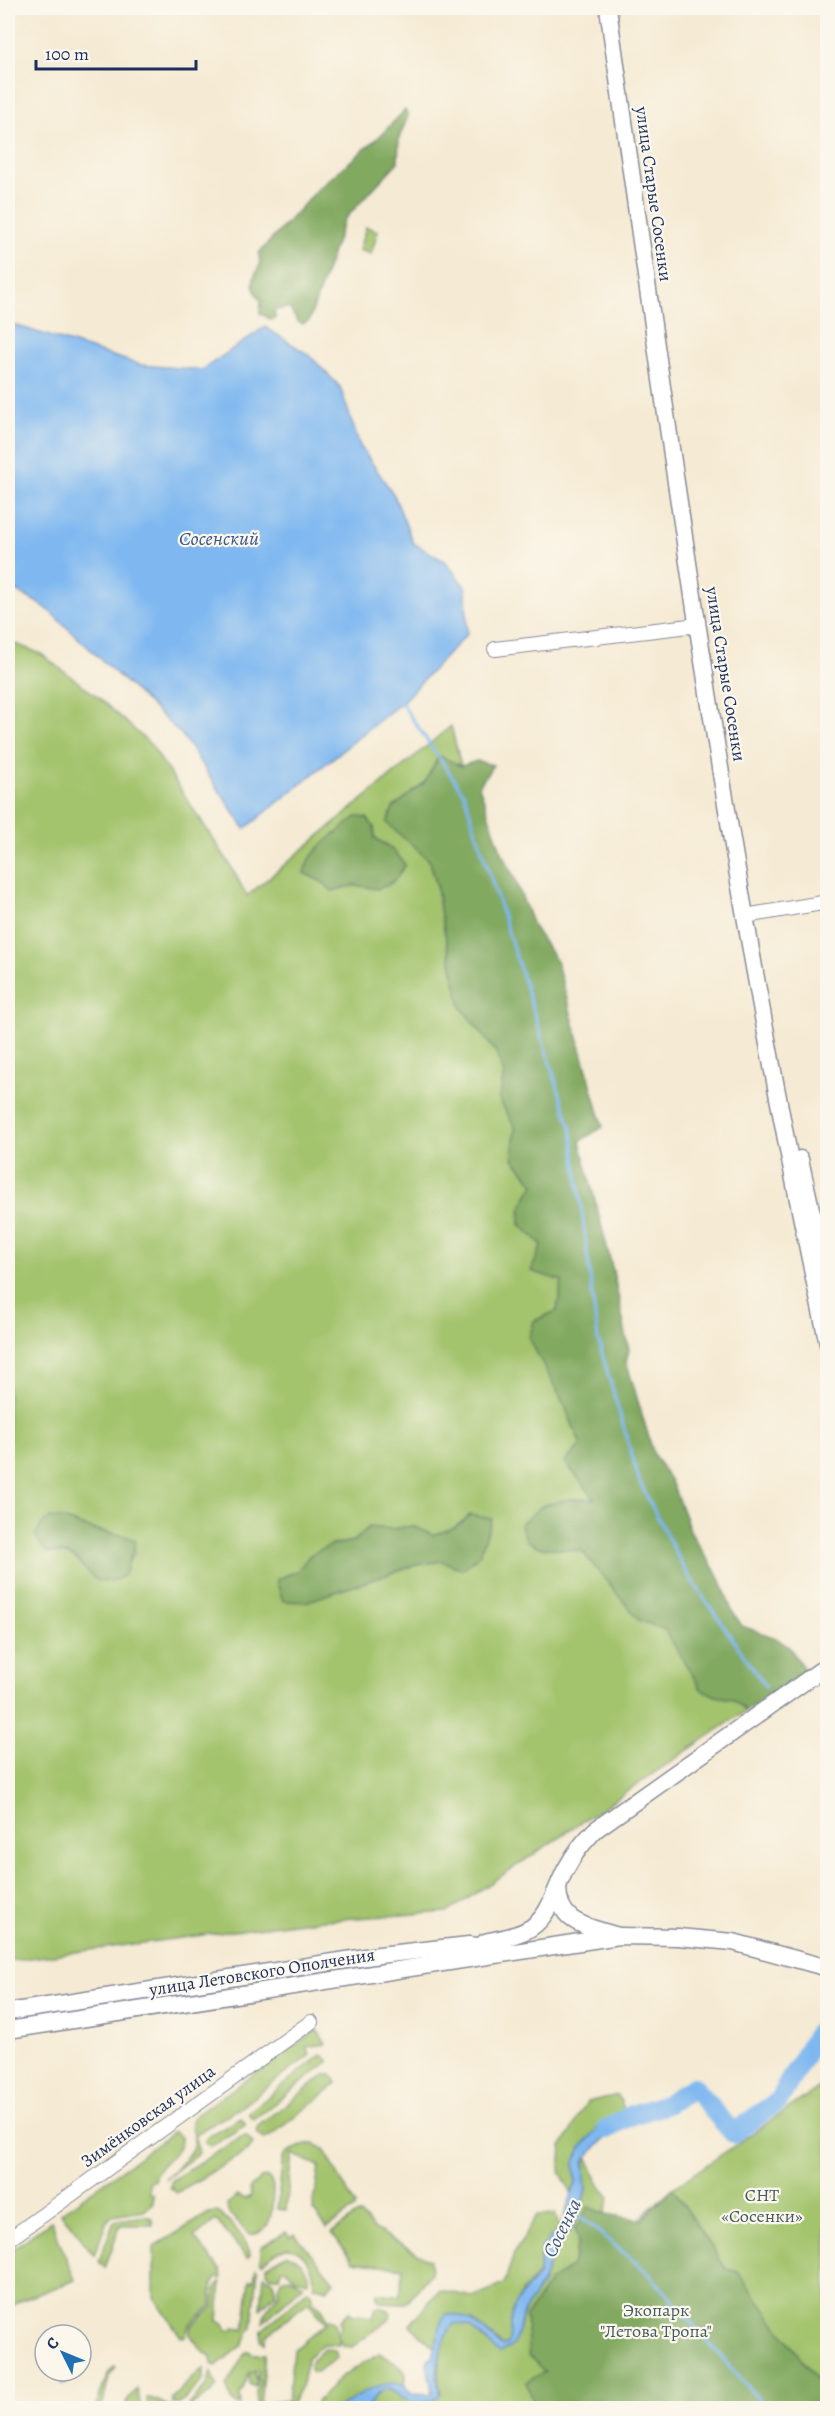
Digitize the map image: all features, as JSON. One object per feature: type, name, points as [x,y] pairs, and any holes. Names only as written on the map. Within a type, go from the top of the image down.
[{"type":"main road","name":"улица Старые Сосенки","points":[[608,8],[698,625],[750,915],[828,1287]]},
{"type":"main road","name":"улица Старые Сосенки","points":[[618,8],[750,915],[790,1167],[828,1344]]},
{"type":"main road","points":[[469,1945],[526,1931],[538,1922],[547,1911],[578,1848],[595,1830],[828,1665]]},
{"type":"main road","points":[[558,1887],[558,1899],[567,1916],[577,1922],[619,1936]]},
{"type":"main road","name":"улица Летовского Ополчения","points":[[8,2030],[619,1936],[678,1937],[733,1942],[828,1968]]},
{"type":"main road","name":"улица Летовского Ополчения","points":[[8,2012],[379,1955],[469,1945],[523,1951]]},
{"type":"street","points":[[495,649],[698,625]]},
{"type":"street","points":[[750,915],[828,902]]},
{"type":"street","name":"Зимёнковская улица","points":[[8,2240],[310,2022]]},
{"type":"green space","points":[[405,110],[408,116],[399,138],[398,162],[344,220],[309,321],[303,324],[298,322],[289,308],[278,309],[274,313],[276,318],[271,320],[260,313],[261,301],[253,283],[260,265],[259,253],[319,188],[380,136]]},
{"type":"green space","points":[[366,227],[378,231],[371,254],[359,250]]},
{"type":"green space","points":[[8,641],[41,654],[98,697],[151,745],[229,863],[247,896],[451,726],[461,766],[439,756],[425,782],[393,808],[413,845],[430,861],[461,1007],[497,1053],[504,1074],[499,1099],[515,1127],[513,1158],[534,1184],[521,1207],[520,1224],[543,1245],[562,1281],[557,1311],[534,1321],[529,1338],[565,1406],[581,1445],[565,1462],[595,1499],[571,1499],[539,1547],[582,1551],[639,1620],[665,1629],[701,1689],[716,1696],[733,1699],[746,1711],[448,1912],[309,1921],[8,1961]],"holes":[[[374,827],[375,838],[391,848],[398,876],[387,884],[379,887],[351,886],[332,891],[324,883],[304,873]],[[470,1515],[463,1569],[442,1561],[416,1565],[305,1602],[276,1580],[297,1571],[331,1545],[354,1541],[369,1527],[391,1529],[413,1526],[433,1535],[454,1528]],[[82,1526],[105,1532],[135,1552],[118,1579],[109,1581],[96,1579],[70,1556],[48,1553]]]},
{"type":"green space","points":[[439,756],[461,766],[477,761],[493,765],[479,786],[500,848],[534,928],[556,960],[603,1127],[580,1141],[613,1271],[629,1350],[626,1361],[654,1455],[671,1481],[692,1535],[720,1578],[732,1611],[742,1626],[776,1638],[790,1648],[806,1672],[746,1711],[733,1699],[716,1696],[701,1689],[665,1630],[639,1620],[582,1551],[539,1547],[527,1541],[520,1524],[543,1505],[571,1499],[595,1499],[565,1462],[581,1445],[565,1406],[529,1338],[534,1321],[557,1311],[562,1281],[531,1271],[542,1245],[520,1224],[521,1207],[534,1184],[513,1158],[515,1127],[499,1099],[504,1074],[497,1053],[461,1007],[430,861],[387,823],[393,808],[425,782]]},
{"type":"green space","points":[[356,817],[367,818],[374,827],[375,838],[399,856],[405,865],[390,884],[378,889],[355,885],[332,891],[324,883],[304,873],[307,864],[318,849]]},
{"type":"green space","points":[[471,1515],[492,1519],[480,1554],[463,1569],[441,1561],[416,1565],[305,1602],[283,1601],[276,1580],[297,1571],[311,1554],[331,1545],[354,1541],[369,1527],[391,1529],[413,1526],[433,1535],[454,1528]]},
{"type":"green space","points":[[50,1518],[66,1520],[136,1541],[124,1575],[108,1582],[97,1580],[73,1557],[43,1548],[36,1535],[41,1525]]},
{"type":"green space","points":[[317,2030],[326,2044],[306,2047],[310,2055],[238,2109],[194,2135],[199,2153],[165,2179],[185,2159],[193,2146],[193,2117]]},
{"type":"green space","points":[[321,2055],[328,2060],[327,2063],[254,2119],[249,2115],[249,2112]]},
{"type":"green space","points":[[326,2074],[332,2074],[337,2083],[334,2086],[269,2137],[264,2139],[256,2132],[258,2126]]},
{"type":"green space","name":"СНТ «Сосенки»","points":[[827,2082],[827,2408],[362,2408],[386,2389],[394,2391],[401,2398],[441,2393],[439,2366],[442,2346],[445,2337],[455,2323],[470,2326],[498,2352],[503,2346],[472,2320],[442,2320],[435,2348],[410,2325],[439,2290],[473,2297],[504,2284],[514,2254],[537,2215],[555,2214],[560,2228],[541,2248],[539,2274],[523,2290],[511,2319],[510,2336],[517,2333],[527,2305],[543,2282],[555,2244],[581,2209],[586,2189],[584,2172],[587,2156],[599,2184],[610,2196],[605,2214],[588,2208],[575,2229],[578,2244],[572,2266],[549,2282],[581,2271],[673,2188]]},
{"type":"green space","points":[[618,2095],[626,2114],[615,2117],[574,2166],[576,2183],[571,2193],[560,2171],[562,2147],[587,2102]]},
{"type":"green space","points":[[241,2118],[246,2124],[244,2126],[211,2146],[205,2142],[206,2138]]},
{"type":"green space","points":[[174,2132],[181,2137],[178,2149],[159,2169],[154,2181],[149,2181],[149,2193],[153,2194],[153,2203],[144,2211],[112,2216],[107,2221],[94,2255],[61,2213]]},
{"type":"green space","points":[[243,2136],[247,2136],[253,2143],[249,2150],[176,2193],[170,2187],[172,2180]]},
{"type":"green space","points":[[306,2144],[315,2144],[324,2149],[355,2205],[354,2209],[327,2228],[313,2210],[319,2166],[292,2154],[286,2210],[277,2209],[283,2157],[288,2152]]},
{"type":"green space","points":[[266,2177],[273,2186],[270,2218],[264,2229],[249,2235],[228,2212],[227,2204],[238,2196],[245,2199],[250,2196],[250,2188],[261,2178]]},
{"type":"green space","name":"Экопарк \"Летова Тропа\"","points":[[673,2188],[726,2269],[738,2272],[825,2391],[827,2390],[827,2408],[536,2408],[526,2382],[545,2372],[529,2356],[526,2317],[549,2282],[572,2266],[578,2244],[575,2229],[588,2207],[605,2214],[642,2220]]},
{"type":"green space","points":[[217,2212],[238,2231],[250,2255],[247,2258],[216,2220],[194,2237],[221,2271],[222,2278],[216,2278],[212,2285],[212,2306],[189,2325],[185,2336],[181,2337],[154,2297],[154,2247],[209,2213]]},
{"type":"green space","points":[[356,2215],[360,2215],[373,2228],[430,2260],[431,2273],[406,2303],[380,2302],[377,2298],[377,2293],[400,2296],[403,2268],[353,2261],[332,2233]]},
{"type":"green space","points":[[147,2216],[152,2218],[153,2225],[120,2225],[105,2268],[99,2261],[113,2224],[117,2220]]},
{"type":"green space","points":[[51,2221],[75,2280],[17,2302],[8,2311],[8,2253]]},
{"type":"green space","points":[[286,2232],[290,2237],[295,2234],[334,2282],[327,2289],[313,2285],[313,2274],[308,2262],[294,2249],[281,2250],[262,2263],[260,2261],[262,2246]]},
{"type":"green space","points":[[287,2254],[302,2264],[307,2272],[308,2281],[295,2278],[286,2268],[283,2268],[280,2277],[271,2277],[267,2272],[267,2266]]},
{"type":"green space","points":[[256,2268],[258,2270],[252,2327],[242,2345],[216,2366],[212,2364],[211,2357],[200,2348],[189,2333],[191,2326],[214,2307],[215,2287],[221,2281],[218,2321],[228,2330],[233,2330],[234,2327],[244,2330],[250,2280],[254,2280]]},
{"type":"green space","points":[[264,2275],[273,2282],[276,2293],[261,2309]]},
{"type":"green space","points":[[290,2277],[304,2285],[263,2322],[265,2313],[279,2293],[278,2288],[282,2280]]},
{"type":"green space","points":[[308,2290],[313,2296],[313,2302],[324,2311],[326,2319],[335,2322],[339,2345],[323,2344],[307,2358],[302,2384],[289,2408],[263,2408],[257,2405],[256,2391],[260,2383],[257,2377],[259,2372],[256,2370],[250,2373],[255,2372],[257,2384],[255,2387],[249,2384],[249,2373],[240,2394],[241,2405],[235,2403],[226,2386],[248,2351],[253,2354],[265,2354],[260,2404],[288,2400],[293,2351],[326,2323],[308,2302],[266,2336],[265,2343],[261,2340],[262,2330]]},
{"type":"green space","points":[[378,2307],[389,2310],[391,2314],[389,2320],[352,2347],[343,2346],[337,2335],[341,2328],[340,2321],[350,2311],[350,2314],[374,2317],[375,2309]]},
{"type":"green space","points":[[324,2349],[335,2350],[337,2358],[316,2372],[312,2372],[310,2362]]},
{"type":"green space","points":[[379,2353],[395,2362],[406,2373],[404,2384],[396,2383],[368,2393],[338,2408],[311,2408],[341,2377]]},
{"type":"green space","points":[[114,2367],[116,2368],[109,2376],[102,2408],[95,2408],[108,2374]]},
{"type":"green space","points":[[203,2368],[203,2381],[179,2404],[173,2404],[172,2398]]},
{"type":"green space","points":[[211,2371],[217,2386],[210,2394],[191,2406],[189,2405],[208,2384]]},
{"type":"green space","points":[[137,2389],[141,2408],[126,2408],[128,2399]]},
{"type":"green space","points":[[147,2398],[154,2399],[174,2408],[148,2408]]},
{"type":"water","name":"Сосенский","points":[[8,323],[141,365],[202,370],[265,327],[309,355],[340,387],[360,446],[394,495],[413,543],[446,562],[466,588],[467,634],[402,702],[245,829],[182,735],[45,607],[8,586]]},
{"type":"water","points":[[626,2114],[636,2123],[609,2133],[584,2161],[586,2189],[581,2209],[570,2232],[555,2244],[543,2282],[523,2313],[514,2345],[499,2353],[470,2326],[455,2323],[448,2333],[440,2357],[437,2372],[439,2397],[417,2403],[386,2389],[377,2394],[365,2408],[353,2410],[338,2408],[377,2386],[385,2384],[404,2384],[410,2393],[430,2394],[432,2391],[427,2363],[429,2358],[432,2358],[442,2320],[446,2314],[469,2320],[500,2345],[504,2346],[508,2343],[513,2310],[522,2293],[539,2274],[541,2248],[560,2228],[576,2183],[574,2166],[579,2150],[598,2128],[615,2117]]},
{"type":"waterway","points":[[400,701],[464,794],[572,1132],[598,1340],[640,1483],[684,1569],[766,1687]]},
{"type":"waterway","points":[[820,1765],[828,1781]]},
{"type":"waterway","name":"Сосенка","points":[[607,2129],[632,2115],[667,2104],[693,2087],[733,2133],[778,2101],[816,2035],[828,2029]]},
{"type":"waterway","points":[[575,2212],[649,2274],[766,2408]]}]
